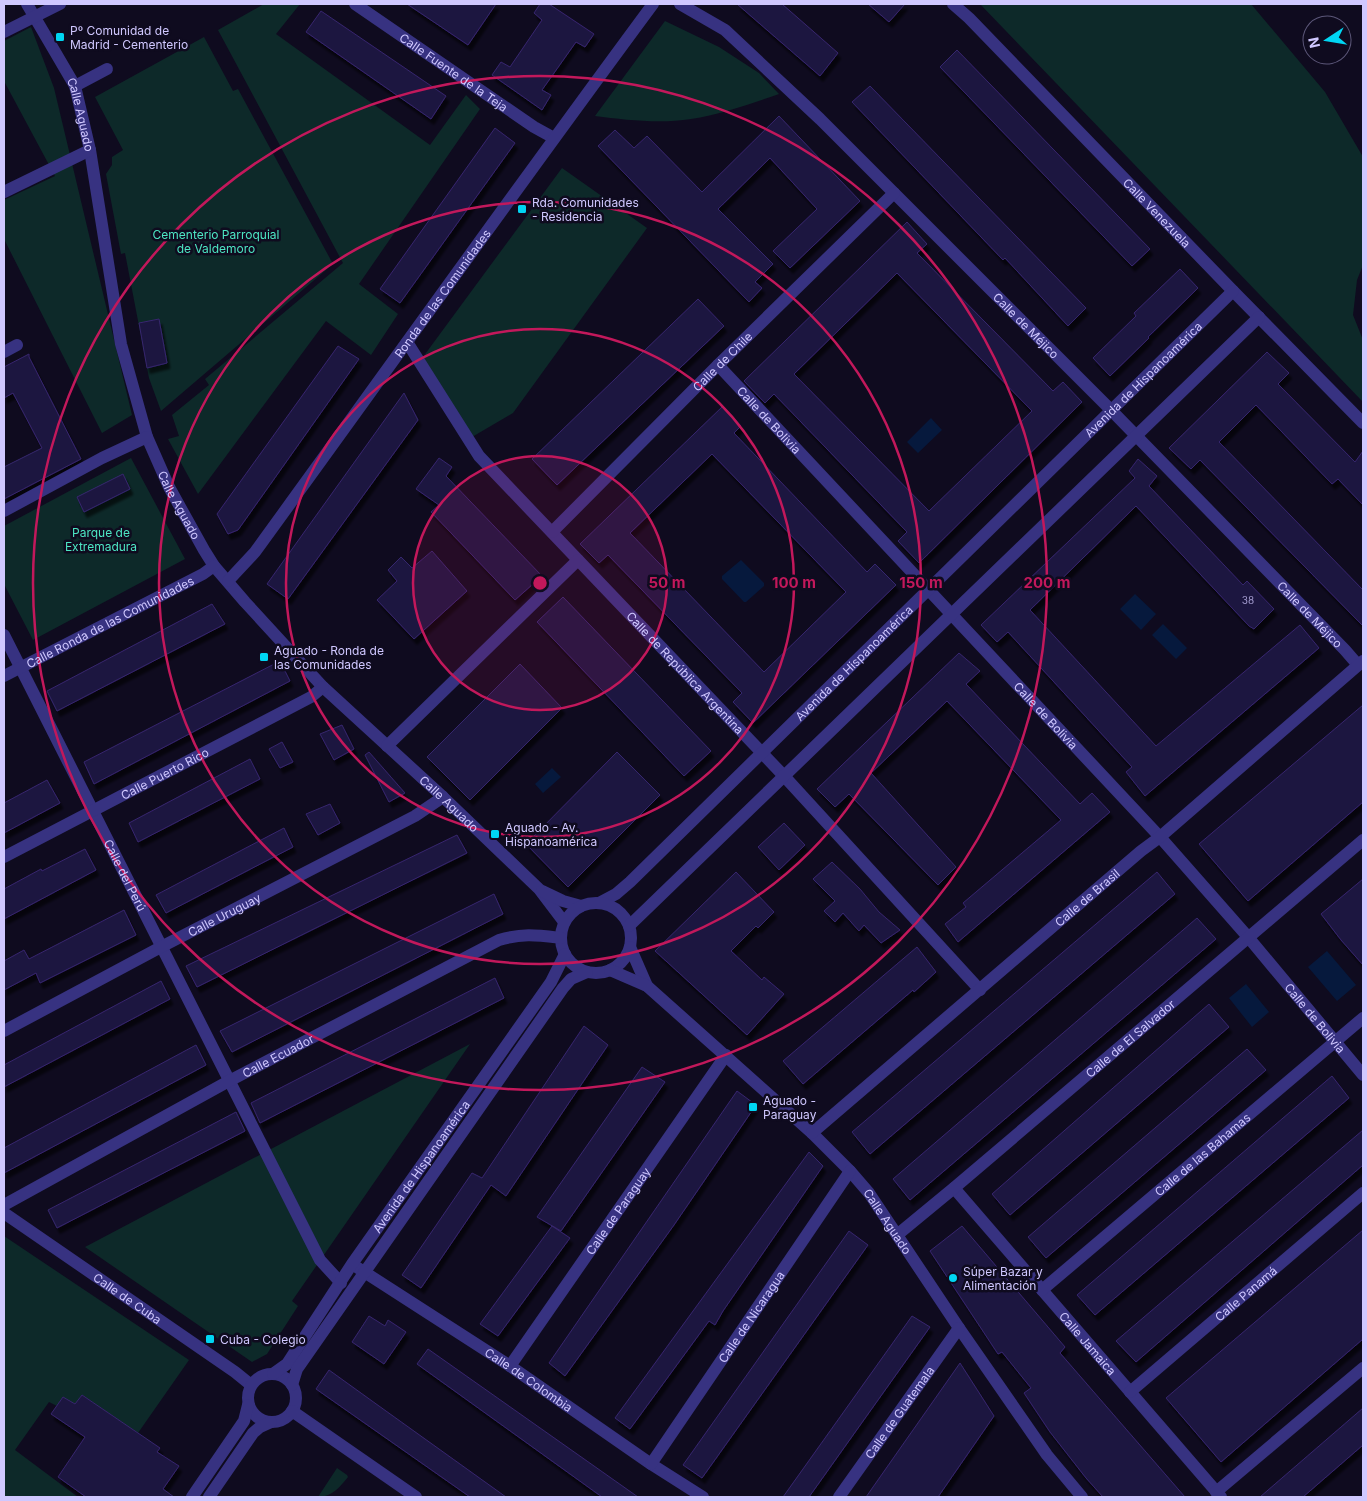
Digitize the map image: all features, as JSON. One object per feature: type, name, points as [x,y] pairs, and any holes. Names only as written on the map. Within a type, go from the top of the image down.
[{"type":"street","name":"Calle Aguado","points":[[27,4],[74,86],[90,150],[121,344],[146,437],[172,493],[214,566],[324,687],[539,889],[564,922]]},
{"type":"street","points":[[4,32],[60,4]]},
{"type":"street","name":"Calle Fuente de la Teja","points":[[354,4],[554,138]]},
{"type":"street","name":"Ronda de las Comunidades","points":[[228,581],[255,552],[653,4]]},
{"type":"street","name":"Calle de Méjico","points":[[680,4],[725,30],[814,113],[1112,411],[1345,650],[1360,663]]},
{"type":"street","name":"Calle Venezuela","points":[[953,4],[976,25],[1363,423]]},
{"type":"street","points":[[74,86],[107,69]]},
{"type":"street","points":[[4,192],[90,150]]},
{"type":"street","name":"Calle de Chile","points":[[552,532],[718,365],[894,193]]},
{"type":"street","name":"Avenida de Hispanoamérica","points":[[599,903],[616,894],[630,882],[1233,291]]},
{"type":"street","points":[[629,926],[1259,317]]},
{"type":"street","name":"Calle de República Argentina","points":[[408,342],[479,456],[763,753],[980,990]]},
{"type":"street","points":[[4,352],[17,345]]},
{"type":"street","name":"Calle de Bolivia","points":[[718,365],[1160,837],[1248,937],[1363,1075]]},
{"type":"street","points":[[4,511],[102,458],[146,437]]},
{"type":"street","points":[[387,746],[578,560]]},
{"type":"street","name":"Calle Ronda de las Comunidades","points":[[4,676],[203,574],[214,566]]},
{"type":"street","name":"Calle del Perú","points":[[4,635],[320,1260],[341,1283]]},
{"type":"street","name":"Calle de Brasil","points":[[812,1133],[1141,851],[1160,837],[1360,663]]},
{"type":"street","name":"Calle Puerto Rico","points":[[4,857],[311,697],[324,687]]},
{"type":"street","name":"Calle Uruguay","points":[[4,1031],[161,947],[415,816],[443,797]]},
{"type":"street","name":"Calle de El Salvador","points":[[897,1235],[1363,840]]},
{"type":"street","name":"Calle Aguado","points":[[539,889],[563,901],[581,906]]},
{"type":"street","points":[[599,903],[609,905],[624,918],[629,926],[630,947],[626,956],[610,970],[599,973],[587,972],[570,962],[564,954],[561,938],[564,922],[571,913],[581,906],[599,903]]},
{"type":"street","name":"Calle Ecuador","points":[[4,1205],[229,1081],[499,940],[517,935],[561,938]]},
{"type":"street","name":"Calle Aguado","points":[[630,947],[647,986]]},
{"type":"street","name":"Avenida de Hispanoamérica","points":[[273,1374],[287,1364],[352,1264],[552,982],[564,954]]},
{"type":"street","name":"Calle Aguado","points":[[610,970],[647,986],[812,1133],[850,1171],[869,1193],[1047,1455],[1082,1497]]},
{"type":"street","name":"Avenida de Hispanoamérica","points":[[292,1385],[297,1369],[563,988],[571,979],[587,972]]},
{"type":"street","name":"Calle de las Bahamas","points":[[1042,1290],[1363,1018]]},
{"type":"street","name":"Calle de Paraguay","points":[[510,1366],[726,1055]]},
{"type":"street","name":"Calle de Nicaragua","points":[[651,1464],[850,1171]]},
{"type":"street","name":"Calle Jamaica","points":[[954,1188],[1219,1494]]},
{"type":"street","name":"Calle Panamá","points":[[1130,1392],[1363,1193]]},
{"type":"street","name":"Calle de Cuba","points":[[4,1213],[251,1385]]},
{"type":"street","name":"Calle de Colombia","points":[[352,1264],[510,1366],[651,1464],[703,1497]]},
{"type":"street","name":"Calle de Guatemala","points":[[840,1497],[959,1328]]},
{"type":"street","points":[[1219,1494],[1363,1368]]},
{"type":"street","points":[[209,1497],[253,1433],[271,1422],[283,1420],[292,1411],[296,1398],[292,1385],[281,1376],[273,1374],[261,1376],[251,1385],[247,1398],[251,1412],[263,1421],[271,1422]]},
{"type":"street","points":[[192,1497],[242,1425],[248,1405]]},
{"type":"street","points":[[292,1411],[416,1497]]},
{"type":"green space","points":[[264,4],[300,4],[276,34],[430,145],[466,95],[480,109],[359,284],[398,314],[371,355],[326,321],[198,494],[168,439],[179,436],[172,415],[209,385],[205,379],[343,263],[218,30]]},
{"type":"green space","points":[[980,4],[1251,4],[1325,92],[1363,157],[1363,265],[1357,280],[1353,315],[1363,340],[1363,402]]},
{"type":"green space","points":[[665,21],[719,47],[759,73],[779,94],[724,112],[679,120],[643,121],[595,116]]},
{"type":"green space","points":[[31,27],[54,88],[132,415],[102,433],[4,239],[4,200],[55,176],[4,81],[4,41]]},
{"type":"green space","name":"Cementerio Parroquial de Valdemoro","points":[[204,37],[233,91],[238,89],[333,264],[161,411],[149,378],[125,253],[121,254],[106,174],[112,165],[112,157],[123,150],[95,97]]},
{"type":"green space","points":[[562,168],[647,228],[513,413],[472,437],[423,357]]},
{"type":"green space","name":"Parque de Extremadura","points":[[131,458],[185,559],[33,640],[4,584],[4,526]]},
{"type":"green space","points":[[470,1044],[292,1301],[298,1306],[267,1354],[252,1362],[85,1247]]},
{"type":"green space","points":[[4,1236],[189,1360],[138,1433],[82,1395],[75,1404],[63,1397],[57,1406],[49,1402],[15,1450],[78,1497],[4,1497]]},
{"type":"green space","points":[[337,1468],[348,1477],[332,1493],[318,1497]]},
{"type":"water","points":[[931,418],[942,430],[918,453],[907,442]]},
{"type":"water","points":[[741,560],[764,583],[764,586],[746,602],[722,579],[722,576]]},
{"type":"water","points":[[1135,594],[1156,614],[1141,630],[1120,609]]},
{"type":"water","points":[[1163,624],[1187,648],[1176,659],[1152,635]]},
{"type":"water","points":[[552,768],[561,777],[543,793],[535,784]]},
{"type":"water","points":[[1327,951],[1356,985],[1337,1001],[1308,967]]},
{"type":"water","points":[[1246,984],[1269,1012],[1252,1027],[1229,998]]},
{"type":"building","points":[[407,4],[496,4],[468,45]]},
{"type":"building","points":[[540,4],[549,4],[594,34],[585,47],[576,42],[542,90],[551,95],[542,110],[492,75],[501,62],[510,67],[542,20],[534,13]]},
{"type":"building","points":[[737,4],[782,4],[838,53],[820,76]]},
{"type":"building","points":[[868,4],[905,4],[889,22]]},
{"type":"building","points":[[321,11],[446,96],[431,119],[306,32]]},
{"type":"building","points":[[957,50],[1150,249],[1132,266],[940,67]]},
{"type":"building","points":[[870,86],[1086,308],[1068,326],[1005,258],[1003,260],[852,102]]},
{"type":"building","points":[[779,116],[860,201],[790,268],[773,251],[817,209],[770,158],[718,209],[773,264],[755,282],[762,288],[749,302],[598,146],[615,130],[634,148],[647,136],[702,192]]},
{"type":"building","points":[[495,128],[515,143],[400,303],[380,289]]},
{"type":"building","points":[[907,222],[927,244],[917,253],[1053,391],[1063,382],[1082,402],[919,563],[898,541],[907,532],[774,394],[765,403],[744,381]],"holes":[[[897,273],[1032,411],[929,511],[794,374]]]},
{"type":"building","points":[[1180,269],[1198,288],[1110,376],[1093,358],[1136,316],[1134,313]]},
{"type":"building","points":[[698,299],[724,326],[557,485],[532,459]]},
{"type":"building","points":[[159,319],[167,363],[147,368],[139,323]]},
{"type":"building","points":[[338,346],[359,359],[238,530],[228,534],[217,514]]},
{"type":"building","points":[[1267,352],[1289,373],[1278,384],[1355,462],[1363,451],[1363,505],[1338,479],[1332,484],[1256,405],[1219,442],[1363,590],[1363,626],[1200,460],[1191,469],[1169,448]]},
{"type":"building","points":[[29,354],[81,459],[4,499],[4,467],[42,448],[13,393],[4,398],[4,367]]},
{"type":"building","points":[[404,393],[418,420],[288,599],[267,584]]},
{"type":"building","points":[[723,406],[741,426],[734,433],[867,572],[875,564],[896,585],[753,723],[733,702],[742,693],[608,555],[599,563],[580,544]],"holes":[[[712,454],[846,592],[764,672],[630,533]]]},
{"type":"building","points":[[439,458],[452,467],[446,476],[542,576],[515,600],[431,512],[439,505],[416,489]]},
{"type":"building","points":[[1138,459],[1157,476],[1149,486],[1243,585],[1247,581],[1274,609],[1254,629],[1249,626],[1136,506],[1030,610],[1156,746],[1300,625],[1319,648],[1145,796],[1126,772],[1132,767],[1008,632],[997,642],[981,625],[1135,478],[1129,471]]},
{"type":"building","points":[[123,474],[130,489],[84,512],[77,497]]},
{"type":"building","points":[[432,551],[467,591],[414,639],[377,600],[397,581],[388,570],[401,557],[412,568]]},
{"type":"building","points":[[563,597],[711,751],[684,776],[537,622]]},
{"type":"building","points":[[212,604],[225,624],[57,711],[47,691]]},
{"type":"building","points":[[959,653],[980,671],[966,684],[1080,804],[1092,793],[1110,812],[958,942],[945,924],[966,907],[963,903],[1061,820],[947,701],[871,773],[956,867],[938,885],[849,794],[835,807],[817,789]]},
{"type":"building","points":[[280,661],[290,681],[94,784],[84,762]]},
{"type":"building","points":[[520,664],[562,708],[470,800],[427,757]]},
{"type":"building","points":[[1363,705],[1363,802],[1248,901],[1199,844]]},
{"type":"building","points":[[342,725],[354,749],[334,760],[320,734]]},
{"type":"building","points":[[282,742],[293,762],[280,768],[269,749]]},
{"type":"building","points":[[369,752],[405,793],[389,802],[365,755]]},
{"type":"building","points":[[617,752],[660,795],[568,887],[526,844]]},
{"type":"building","points":[[250,759],[260,779],[138,842],[129,823]]},
{"type":"building","points":[[47,780],[60,803],[4,833],[4,803]]},
{"type":"building","points":[[330,804],[340,823],[318,835],[306,814]]},
{"type":"building","points":[[784,823],[805,845],[779,870],[758,847]]},
{"type":"building","points":[[284,828],[293,847],[166,913],[156,895]]},
{"type":"building","points":[[457,835],[467,853],[197,987],[186,966]]},
{"type":"building","points":[[85,849],[96,870],[4,919],[4,889],[41,869],[42,871]]},
{"type":"building","points":[[832,862],[860,889],[879,912],[900,930],[881,943],[864,925],[859,931],[843,913],[835,922],[824,911],[835,901],[813,879]]},
{"type":"building","points":[[736,872],[774,912],[758,928],[756,926],[731,951],[762,980],[764,977],[784,994],[747,1035],[655,951]]},
{"type":"building","points":[[1157,872],[1175,894],[870,1154],[852,1132]]},
{"type":"building","points":[[1363,879],[1363,965],[1321,914]]},
{"type":"building","points":[[494,894],[503,914],[232,1052],[220,1031]]},
{"type":"building","points":[[124,910],[136,935],[40,983],[36,973],[4,990],[4,961],[24,950],[29,959]]},
{"type":"building","points":[[1197,918],[1216,939],[910,1200],[893,1179]]},
{"type":"building","points":[[917,947],[936,972],[803,1084],[783,1061]]},
{"type":"building","points":[[495,978],[504,998],[260,1123],[251,1103]]},
{"type":"building","points":[[161,981],[170,999],[4,1087],[4,1065]]},
{"type":"building","points":[[1209,1004],[1229,1027],[1010,1215],[992,1194]]},
{"type":"building","points":[[584,1026],[608,1045],[506,1196],[491,1185],[421,1288],[402,1275],[472,1173],[482,1178]]},
{"type":"building","points":[[196,1045],[206,1065],[4,1173],[4,1148]]},
{"type":"building","points":[[1247,1049],[1266,1070],[1046,1258],[1028,1237]]},
{"type":"building","points":[[642,1067],[665,1082],[561,1231],[537,1217]]},
{"type":"building","points":[[1332,1076],[1349,1098],[1095,1315],[1077,1295]]},
{"type":"building","points":[[737,1091],[756,1105],[674,1225],[565,1376],[549,1363]]},
{"type":"building","points":[[236,1112],[245,1131],[57,1228],[48,1210]]},
{"type":"building","points":[[1363,1130],[1363,1165],[1136,1362],[1116,1341]]},
{"type":"building","points":[[809,1152],[823,1166],[715,1325],[709,1321],[630,1429],[615,1418]]},
{"type":"building","points":[[552,1226],[570,1238],[498,1336],[480,1324]]},
{"type":"building","points":[[962,1226],[1065,1347],[1060,1353],[1185,1497],[1103,1497],[1086,1478],[1050,1432],[1024,1393],[1031,1388],[1002,1352],[998,1354],[930,1251]]},
{"type":"building","points":[[1363,1230],[1363,1339],[1221,1462],[1166,1398]]},
{"type":"building","points":[[849,1231],[868,1245],[702,1478],[683,1465]]},
{"type":"building","points":[[369,1316],[385,1326],[388,1320],[406,1332],[384,1364],[352,1342]]},
{"type":"building","points":[[912,1316],[930,1327],[809,1497],[783,1497]]},
{"type":"building","points":[[428,1349],[638,1497],[602,1497],[417,1364]]},
{"type":"building","points":[[960,1363],[994,1416],[938,1497],[866,1497]]},
{"type":"building","points":[[329,1370],[506,1497],[470,1497],[316,1389]]},
{"type":"building","points":[[82,1395],[160,1448],[157,1452],[179,1466],[163,1489],[174,1497],[86,1497],[58,1477],[85,1437],[51,1414],[63,1397],[75,1404]]},
{"type":"building","points":[[1363,1408],[1363,1445],[1303,1497],[1260,1497]]},
{"type":"place","name":"Pº Comunidad de Madrid - Cementerio","points":[[60,37]]},
{"type":"place","name":"Rda. Comunidades - Residencia","points":[[522,209]]},
{"type":"place","name":"Aguado - Ronda de las Comunidades","points":[[264,657]]},
{"type":"place","name":"Aguado - Av. Hispanoamérica","points":[[495,834]]},
{"type":"place","name":"Aguado - Paraguay","points":[[753,1107]]},
{"type":"place","name":"Súper Bazar y Alimentación","points":[[953,1278]]},
{"type":"place","name":"Cuba - Colegio","points":[[210,1339]]}]
